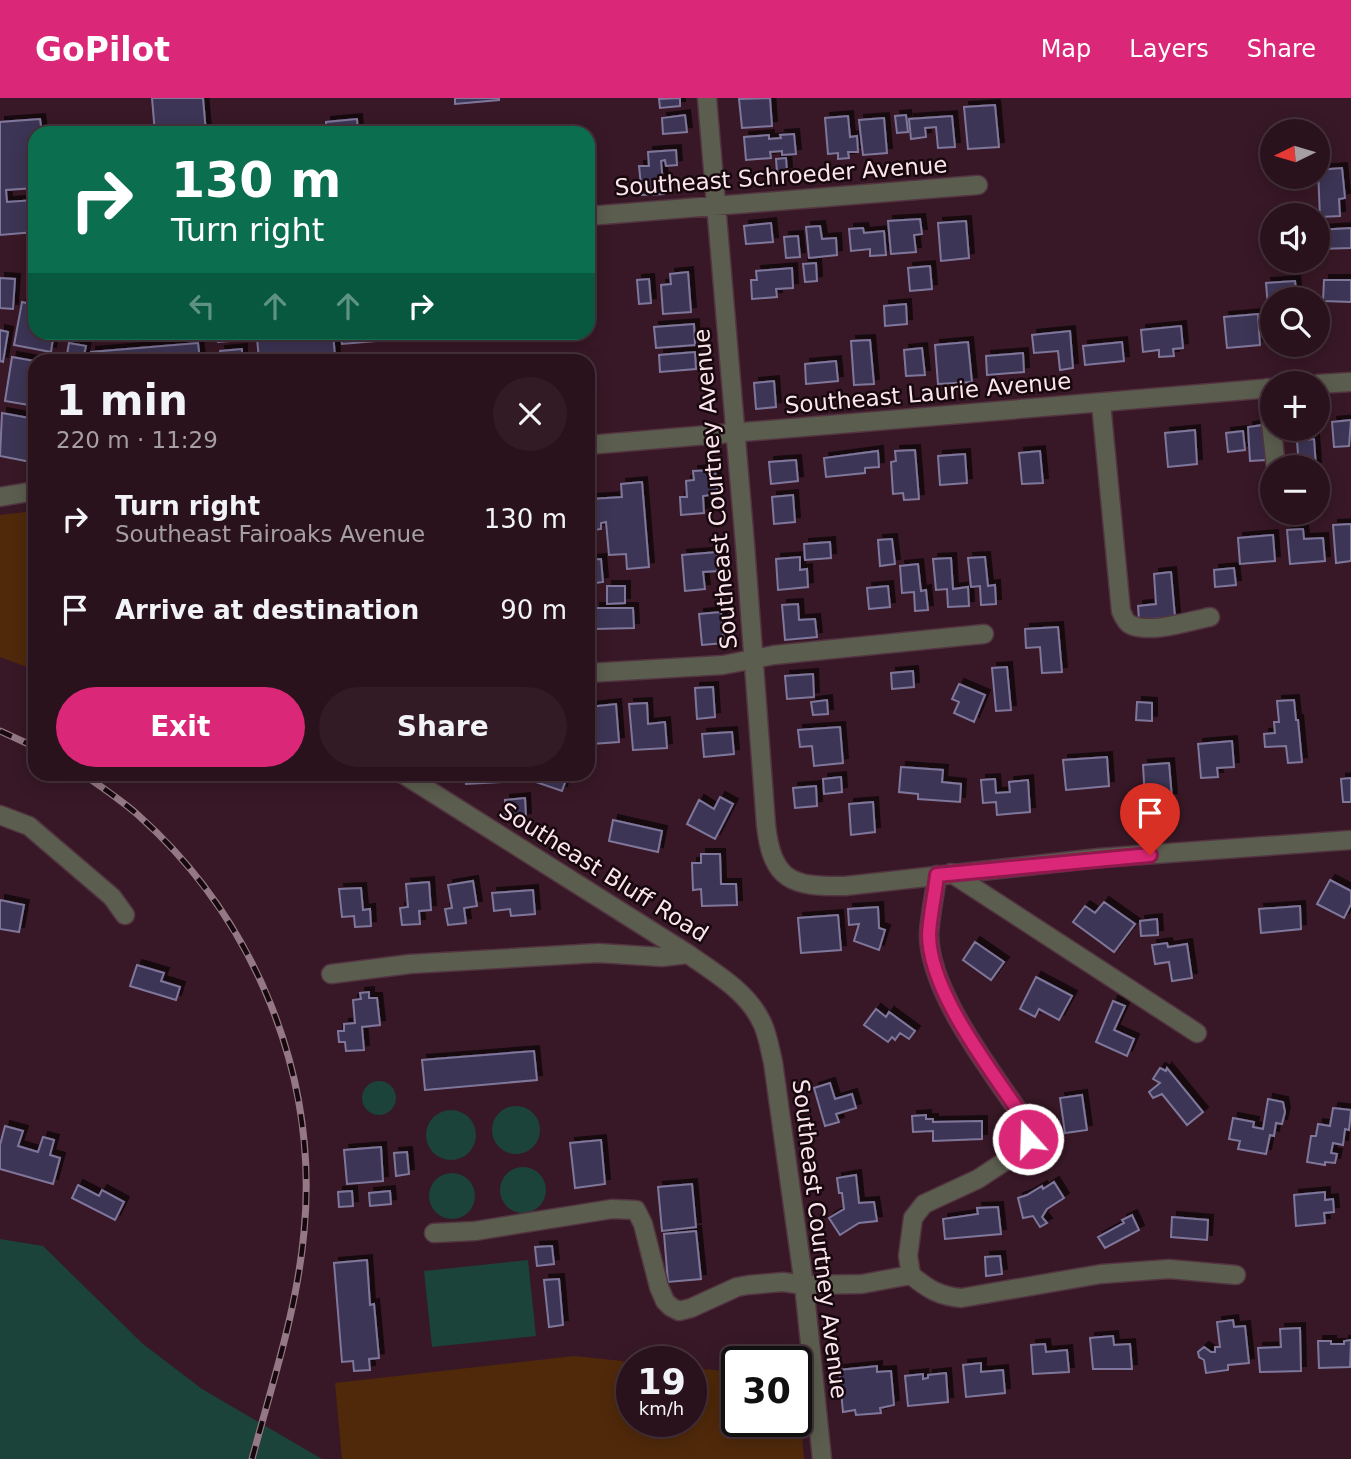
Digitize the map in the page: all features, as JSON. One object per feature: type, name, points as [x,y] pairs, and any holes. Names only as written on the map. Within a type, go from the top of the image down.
[{"type":"street","name":"Southeast Courtney Avenue","points":[[707,98],[769,851],[781,872],[798,883],[820,886],[944,874]]},
{"type":"street","name":"Southeast Schroeder Avenue","points":[[595,215],[978,185]]},
{"type":"street","points":[[1330,383],[1351,382]]},
{"type":"street","name":"Southeast Laurie Avenue","points":[[595,444],[1260,389]]},
{"type":"street","points":[[1101,403],[1121,611],[1125,620],[1130,625],[1170,627],[1210,617]]},
{"type":"street","points":[[0,497],[28,492]]},
{"type":"street","points":[[595,673],[723,664],[774,655],[984,634]]},
{"type":"street","name":"Southeast Bluff Road","points":[[414,781],[688,954],[732,985],[752,1005],[764,1026]]},
{"type":"street","points":[[0,815],[29,826],[112,897],[125,915]]},
{"type":"street","points":[[944,874],[1099,858],[1351,840]]},
{"type":"street","points":[[944,874],[1197,1033]]},
{"type":"street","points":[[944,874],[929,934],[932,957],[944,995],[1027,1124],[1028,1139],[1021,1150],[978,1179],[924,1204],[913,1218],[910,1231],[908,1256],[911,1275],[928,1289],[943,1296],[961,1298],[1101,1274],[1169,1269],[1236,1275]]},
{"type":"street","points":[[331,974],[410,964],[598,953],[662,957],[688,954]]},
{"type":"street","name":"Southeast Courtney Avenue","points":[[764,1026],[773,1062],[804,1285],[822,1459]]},
{"type":"street","points":[[434,1233],[475,1231],[541,1221],[562,1215],[626,1208],[636,1210],[659,1287],[671,1307],[685,1310],[748,1284],[862,1283],[911,1275]]},
{"type":"shaded area","points":[[28,512],[28,667],[0,657],[0,515]]},
{"type":"shaded area","points":[[379,1081],[391,1086],[396,1098],[391,1110],[379,1115],[367,1110],[362,1098],[367,1086]]},
{"type":"shaded area","points":[[516,1106],[533,1113],[540,1130],[533,1147],[516,1154],[499,1147],[492,1130],[499,1113]]},
{"type":"shaded area","points":[[451,1110],[469,1117],[476,1135],[469,1153],[451,1160],[433,1153],[426,1135],[433,1117]]},
{"type":"shaded area","points":[[523,1167],[539,1174],[546,1190],[539,1206],[523,1213],[507,1206],[500,1190],[507,1174]]},
{"type":"shaded area","points":[[452,1173],[469,1179],[475,1196],[469,1213],[452,1219],[435,1213],[429,1196],[435,1179]]},
{"type":"shaded area","points":[[0,1239],[43,1246],[143,1344],[202,1389],[322,1459],[0,1459]]},
{"type":"shaded area","points":[[528,1260],[536,1336],[432,1347],[424,1271]]},
{"type":"shaded area","points":[[574,1356],[616,1360],[616,1437],[707,1437],[707,1369],[721,1371],[721,1437],[802,1437],[804,1459],[342,1459],[335,1383]]},
{"type":"building","points":[[152,98],[203,98],[205,126],[154,126]]},
{"type":"building","points":[[455,98],[499,98],[499,100],[455,104]]},
{"type":"building","points":[[680,98],[680,106],[660,108],[659,99]]},
{"type":"building","points":[[770,98],[772,126],[742,128],[739,99]]},
{"type":"building","points":[[995,105],[999,147],[968,149],[964,107]]},
{"type":"building","points":[[685,115],[687,132],[663,134],[662,118]]},
{"type":"building","points":[[906,115],[908,132],[897,133],[895,116]]},
{"type":"building","points":[[848,116],[850,137],[857,136],[858,152],[848,152],[849,158],[838,159],[838,153],[828,154],[825,118]]},
{"type":"building","points":[[952,116],[955,147],[938,148],[936,127],[925,128],[926,137],[911,139],[909,119]]},
{"type":"building","points":[[884,118],[887,153],[863,155],[859,120]]},
{"type":"building","points":[[40,119],[41,126],[28,126],[28,188],[6,190],[7,202],[28,200],[28,233],[0,235],[0,122]]},
{"type":"building","points":[[357,119],[358,126],[326,126],[326,122]]},
{"type":"building","points":[[794,134],[796,154],[770,152],[771,158],[746,160],[744,137],[769,135],[769,139]]},
{"type":"building","points":[[676,150],[677,165],[666,166],[665,160],[661,161],[664,194],[642,195],[639,166],[649,166],[648,152]]},
{"type":"building","points":[[786,158],[787,172],[777,173],[776,159]]},
{"type":"building","points":[[1342,168],[1345,198],[1339,199],[1340,216],[1330,216],[1330,203],[1319,203],[1319,189],[1330,189],[1330,169]]},
{"type":"building","points":[[920,219],[922,234],[914,235],[916,252],[891,254],[888,221]]},
{"type":"building","points":[[966,221],[969,258],[941,261],[938,223]]},
{"type":"building","points":[[771,223],[773,242],[746,244],[744,226]]},
{"type":"building","points":[[820,226],[822,239],[836,238],[837,255],[809,258],[806,227]]},
{"type":"building","points":[[863,228],[864,233],[884,231],[886,255],[870,256],[870,249],[851,251],[849,229]]},
{"type":"building","points":[[1351,228],[1351,248],[1330,249],[1330,229]]},
{"type":"building","points":[[798,236],[800,257],[786,258],[784,237]]},
{"type":"building","points":[[816,263],[817,281],[805,282],[803,264]]},
{"type":"building","points":[[930,266],[932,289],[910,291],[908,268]]},
{"type":"building","points":[[792,268],[793,288],[776,289],[777,297],[752,299],[751,280],[757,280],[756,271]]},
{"type":"building","points":[[688,272],[691,312],[663,314],[661,285],[671,284],[670,274]]},
{"type":"building","points":[[0,278],[15,279],[13,309],[0,308]]},
{"type":"building","points":[[649,279],[651,303],[639,304],[637,280]]},
{"type":"building","points":[[1324,280],[1351,280],[1351,302],[1330,301],[1330,287],[1324,287]]},
{"type":"building","points":[[1295,281],[1296,287],[1266,287],[1266,283]]},
{"type":"building","points":[[22,302],[28,303],[28,340],[53,340],[51,352],[14,345]]},
{"type":"building","points":[[906,304],[907,324],[885,326],[884,306]]},
{"type":"building","points":[[1258,314],[1260,345],[1227,348],[1224,317]]},
{"type":"building","points":[[694,324],[695,345],[656,348],[654,327]]},
{"type":"building","points":[[1181,326],[1183,348],[1173,349],[1174,356],[1159,357],[1159,350],[1143,352],[1141,330]]},
{"type":"building","points":[[0,330],[8,332],[3,362],[0,361]]},
{"type":"building","points":[[1070,331],[1073,368],[1060,370],[1058,351],[1034,353],[1032,335]]},
{"type":"building","points":[[257,340],[334,340],[335,354],[258,354]]},
{"type":"building","points":[[342,340],[387,340],[342,344]]},
{"type":"building","points":[[870,340],[874,384],[854,385],[851,341]]},
{"type":"building","points":[[968,342],[972,382],[938,384],[935,345]]},
{"type":"building","points":[[1122,342],[1124,361],[1085,365],[1083,346]]},
{"type":"building","points":[[69,343],[86,346],[84,354],[67,354]]},
{"type":"building","points":[[198,343],[199,354],[91,354]]},
{"type":"building","points":[[922,348],[925,375],[906,376],[904,350]]},
{"type":"building","points":[[242,349],[242,354],[220,354],[220,351]]},
{"type":"building","points":[[695,352],[696,369],[660,372],[659,355]]},
{"type":"building","points":[[1023,353],[1024,372],[987,375],[986,356]]},
{"type":"building","points":[[12,357],[28,360],[28,405],[5,401]]},
{"type":"building","points":[[836,361],[838,381],[806,384],[805,364]]},
{"type":"building","points":[[774,381],[776,407],[756,409],[754,383]]},
{"type":"building","points":[[2,413],[28,418],[28,461],[0,456]]},
{"type":"building","points":[[1351,420],[1349,446],[1334,447],[1332,422]]},
{"type":"building","points":[[1260,425],[1260,441],[1264,441],[1266,455],[1260,455],[1260,460],[1250,461],[1248,427]]},
{"type":"building","points":[[1195,430],[1197,464],[1168,467],[1165,433]]},
{"type":"building","points":[[1243,431],[1245,450],[1228,452],[1226,433]]},
{"type":"building","points":[[1297,441],[1314,441],[1315,455],[1298,455]]},
{"type":"building","points":[[915,450],[919,499],[904,500],[903,493],[893,494],[891,462],[896,461],[895,451]]},
{"type":"building","points":[[878,451],[879,467],[865,468],[865,473],[826,477],[824,458]]},
{"type":"building","points":[[1040,451],[1043,483],[1022,484],[1019,453]]},
{"type":"building","points":[[965,454],[967,483],[940,485],[938,456]]},
{"type":"building","points":[[796,460],[798,481],[771,484],[769,462]]},
{"type":"building","points":[[715,470],[717,490],[703,496],[704,513],[681,515],[680,497],[687,497],[686,481],[694,480],[693,471]]},
{"type":"building","points":[[642,482],[649,567],[627,569],[626,554],[609,555],[606,522],[601,523],[601,529],[595,530],[595,499],[622,497],[621,484]]},
{"type":"building","points":[[793,495],[795,522],[774,524],[772,497]]},
{"type":"building","points":[[1351,524],[1351,561],[1336,563],[1333,525]]},
{"type":"building","points":[[1303,529],[1304,539],[1323,538],[1325,561],[1290,564],[1287,530]]},
{"type":"building","points":[[1273,535],[1275,561],[1240,564],[1238,538]]},
{"type":"building","points":[[892,539],[895,564],[880,566],[878,540]]},
{"type":"building","points":[[830,542],[831,558],[805,560],[804,544]]},
{"type":"building","points":[[717,552],[719,571],[703,572],[705,589],[685,591],[682,555]]},
{"type":"building","points":[[800,557],[800,570],[807,569],[808,587],[778,590],[776,559]]},
{"type":"building","points":[[985,557],[988,586],[995,585],[996,604],[981,605],[980,586],[971,587],[968,558]]},
{"type":"building","points":[[951,558],[953,589],[968,587],[969,606],[948,607],[947,589],[936,590],[933,559]]},
{"type":"building","points":[[595,559],[601,559],[603,582],[595,583]]},
{"type":"building","points":[[918,564],[921,591],[926,590],[928,610],[915,611],[914,592],[902,593],[900,566]]},
{"type":"building","points":[[1234,568],[1236,585],[1215,587],[1214,570]]},
{"type":"building","points":[[1171,572],[1175,617],[1139,620],[1138,606],[1156,604],[1154,574]]},
{"type":"building","points":[[607,586],[625,586],[625,603],[607,604]]},
{"type":"building","points":[[888,586],[890,607],[869,609],[867,588]]},
{"type":"building","points":[[798,604],[799,620],[815,619],[817,637],[785,640],[782,605]]},
{"type":"building","points":[[595,608],[633,608],[634,628],[595,629]]},
{"type":"building","points":[[721,612],[724,643],[702,645],[699,614]]},
{"type":"building","points":[[1058,627],[1062,672],[1042,673],[1040,647],[1026,648],[1025,629]]},
{"type":"building","points":[[1007,667],[1011,710],[996,711],[992,668]]},
{"type":"building","points":[[913,671],[914,687],[892,689],[891,673]]},
{"type":"building","points":[[813,674],[814,697],[787,699],[785,676]]},
{"type":"building","points":[[959,684],[985,695],[974,722],[954,713],[959,702],[952,699]]},
{"type":"building","points":[[713,687],[715,717],[697,719],[695,688]]},
{"type":"building","points":[[827,700],[828,714],[813,715],[811,702]]},
{"type":"building","points":[[1294,700],[1302,762],[1288,763],[1286,746],[1265,747],[1264,734],[1275,733],[1274,722],[1279,722],[1277,701]]},
{"type":"building","points":[[1137,702],[1152,703],[1152,721],[1136,720]]},
{"type":"building","points":[[647,703],[648,724],[665,722],[667,748],[633,750],[629,704]]},
{"type":"building","points":[[616,704],[619,742],[595,744],[595,706]]},
{"type":"building","points":[[840,727],[843,763],[814,766],[812,746],[800,747],[798,730]]},
{"type":"building","points":[[732,732],[734,754],[704,757],[702,734]]},
{"type":"building","points":[[1232,741],[1234,767],[1217,768],[1218,777],[1201,778],[1198,744]]},
{"type":"building","points":[[1107,757],[1109,786],[1066,790],[1063,760]]},
{"type":"building","points":[[1169,763],[1172,798],[1145,800],[1143,765]]},
{"type":"building","points":[[901,767],[943,770],[942,782],[961,784],[960,802],[918,799],[918,794],[899,792]]},
{"type":"building","points":[[841,777],[842,792],[824,794],[823,779]]},
{"type":"building","points":[[1351,778],[1351,802],[1343,802],[1341,779]]},
{"type":"building","points":[[995,779],[996,793],[1010,792],[1009,782],[1028,780],[1030,812],[997,815],[996,802],[983,803],[981,780]]},
{"type":"building","points":[[466,781],[501,782],[466,784]]},
{"type":"building","points":[[533,781],[566,781],[562,791]]},
{"type":"building","points":[[816,786],[817,806],[795,808],[793,788]]},
{"type":"building","points":[[720,797],[733,804],[715,839],[687,824],[699,800],[714,809]]},
{"type":"building","points":[[525,798],[526,818],[506,820],[505,800]]},
{"type":"building","points":[[873,802],[875,832],[851,835],[849,804]]},
{"type":"building","points":[[613,820],[662,831],[658,852],[609,841]]},
{"type":"building","points":[[701,854],[720,854],[721,884],[736,884],[737,905],[702,906],[701,889],[693,890],[692,863],[701,863]]},
{"type":"building","points":[[1330,880],[1351,891],[1351,904],[1344,918],[1317,904]]},
{"type":"building","points":[[473,881],[477,906],[464,908],[466,923],[448,925],[445,909],[452,908],[448,885]]},
{"type":"building","points":[[429,882],[431,910],[419,911],[420,924],[402,925],[400,908],[408,907],[406,884]]},
{"type":"building","points":[[361,888],[363,910],[370,909],[371,926],[355,927],[354,916],[342,917],[339,889]]},
{"type":"building","points":[[533,890],[535,914],[511,916],[510,909],[494,911],[492,893]]},
{"type":"building","points":[[0,900],[24,905],[19,932],[0,929]]},
{"type":"building","points":[[1104,902],[1135,924],[1114,952],[1073,922],[1085,906],[1095,913]]},
{"type":"building","points":[[1300,906],[1301,929],[1261,933],[1259,909]]},
{"type":"building","points":[[878,907],[879,928],[885,930],[879,950],[854,941],[859,924],[849,925],[848,909]]},
{"type":"building","points":[[838,915],[841,950],[801,953],[798,918]]},
{"type":"building","points":[[1157,919],[1158,935],[1141,936],[1140,921]]},
{"type":"building","points":[[975,942],[1004,962],[991,980],[963,960]]},
{"type":"building","points":[[1167,943],[1168,947],[1187,944],[1192,978],[1172,981],[1169,962],[1155,964],[1152,945]]},
{"type":"building","points":[[137,965],[164,973],[161,981],[180,987],[176,1000],[130,986]]},
{"type":"building","points":[[1036,977],[1072,996],[1059,1020],[1039,1009],[1035,1017],[1020,1009]]},
{"type":"building","points":[[369,992],[369,998],[377,998],[380,1025],[362,1027],[364,1050],[346,1051],[345,1042],[339,1042],[338,1031],[344,1031],[344,1024],[355,1023],[353,1000],[361,999],[360,993]]},
{"type":"building","points":[[1113,1001],[1125,1006],[1114,1030],[1134,1039],[1127,1056],[1096,1042]]},
{"type":"building","points":[[876,1009],[886,1017],[889,1012],[915,1031],[909,1039],[900,1033],[895,1040],[892,1037],[888,1042],[864,1025]]},
{"type":"building","points":[[534,1051],[537,1080],[425,1090],[422,1060]]},
{"type":"building","points":[[1160,1068],[1166,1071],[1167,1068],[1203,1112],[1187,1125],[1162,1094],[1153,1098],[1149,1092],[1160,1083],[1153,1079]]},
{"type":"building","points":[[830,1083],[835,1099],[852,1094],[856,1108],[836,1114],[839,1122],[825,1126],[814,1088]]},
{"type":"building","points":[[1082,1095],[1087,1130],[1065,1133],[1060,1098]]},
{"type":"building","points":[[1268,1099],[1283,1102],[1285,1112],[1282,1124],[1276,1123],[1274,1136],[1270,1135],[1266,1154],[1238,1149],[1240,1141],[1229,1139],[1233,1118],[1254,1122],[1253,1127],[1263,1129]]},
{"type":"building","points":[[1333,1108],[1351,1110],[1349,1130],[1345,1129],[1343,1145],[1333,1143],[1331,1153],[1337,1154],[1335,1163],[1325,1162],[1325,1165],[1307,1162],[1311,1136],[1316,1136],[1318,1124],[1330,1126]]},
{"type":"building","points":[[926,1115],[926,1119],[933,1119],[933,1122],[982,1121],[982,1139],[933,1141],[933,1131],[913,1132],[912,1116]]},
{"type":"building","points":[[5,1126],[23,1131],[18,1146],[38,1152],[43,1137],[54,1140],[50,1155],[60,1158],[53,1184],[0,1169],[0,1145]]},
{"type":"building","points":[[601,1140],[605,1184],[575,1188],[570,1143]]},
{"type":"building","points":[[381,1147],[383,1181],[347,1184],[344,1150]]},
{"type":"building","points":[[407,1152],[409,1174],[396,1176],[394,1153]]},
{"type":"building","points":[[856,1175],[859,1203],[874,1202],[877,1221],[859,1223],[840,1235],[829,1218],[844,1209],[837,1178]]},
{"type":"building","points":[[1054,1182],[1064,1198],[1047,1209],[1042,1217],[1047,1223],[1040,1227],[1033,1216],[1023,1218],[1018,1198]]},
{"type":"building","points":[[692,1184],[696,1227],[662,1231],[658,1187]]},
{"type":"building","points":[[78,1185],[99,1196],[102,1190],[124,1202],[115,1220],[72,1198]]},
{"type":"building","points":[[352,1191],[353,1206],[339,1207],[338,1192]]},
{"type":"building","points":[[390,1191],[391,1204],[370,1206],[369,1193]]},
{"type":"building","points":[[1325,1192],[1325,1200],[1333,1199],[1334,1212],[1324,1213],[1325,1223],[1296,1226],[1294,1195]]},
{"type":"building","points":[[998,1207],[1001,1234],[945,1239],[943,1219],[978,1214],[977,1208]]},
{"type":"building","points":[[1132,1215],[1139,1230],[1105,1248],[1098,1237],[1124,1223],[1122,1220]]},
{"type":"building","points":[[1172,1217],[1208,1220],[1207,1240],[1171,1237]]},
{"type":"building","points":[[696,1231],[701,1279],[668,1282],[664,1234]]},
{"type":"building","points":[[552,1246],[554,1264],[537,1266],[535,1247]]},
{"type":"building","points":[[1000,1256],[1002,1274],[986,1276],[985,1257]]},
{"type":"building","points":[[367,1260],[370,1305],[374,1304],[379,1358],[369,1359],[370,1370],[354,1371],[353,1361],[342,1362],[334,1263]]},
{"type":"building","points":[[559,1279],[563,1325],[549,1327],[544,1280]]},
{"type":"building","points":[[1233,1320],[1234,1327],[1245,1326],[1249,1363],[1228,1365],[1228,1370],[1206,1373],[1204,1360],[1199,1357],[1198,1352],[1204,1347],[1215,1352],[1215,1347],[1220,1347],[1217,1322]]},
{"type":"building","points":[[1300,1328],[1301,1371],[1260,1372],[1258,1348],[1281,1347],[1280,1329]]},
{"type":"building","points":[[1113,1336],[1114,1345],[1130,1344],[1132,1369],[1093,1369],[1090,1338]]},
{"type":"building","points":[[1351,1340],[1350,1367],[1319,1368],[1318,1341],[1344,1344],[1344,1341]]},
{"type":"building","points":[[1045,1344],[1046,1352],[1067,1350],[1069,1372],[1033,1374],[1031,1345]]},
{"type":"building","points":[[981,1363],[981,1372],[1003,1370],[1005,1393],[966,1397],[963,1365]]},
{"type":"building","points":[[877,1366],[877,1372],[891,1371],[894,1405],[880,1408],[881,1413],[856,1415],[855,1410],[843,1412],[839,1370]]},
{"type":"building","points":[[946,1373],[948,1402],[908,1406],[905,1376],[923,1374],[923,1379],[928,1378],[928,1375]]},
{"type":"railway","points":[[0,731],[28,744]]},
{"type":"railway","points":[[93,781],[138,815],[179,856],[215,902],[246,952],[270,1004],[289,1059],[301,1116],[306,1174],[304,1232],[290,1318],[252,1459]]},
{"type":"route","points":[[1028,1139],[1027,1124],[944,995],[932,957],[929,934],[937,875],[1150,855]]}]
